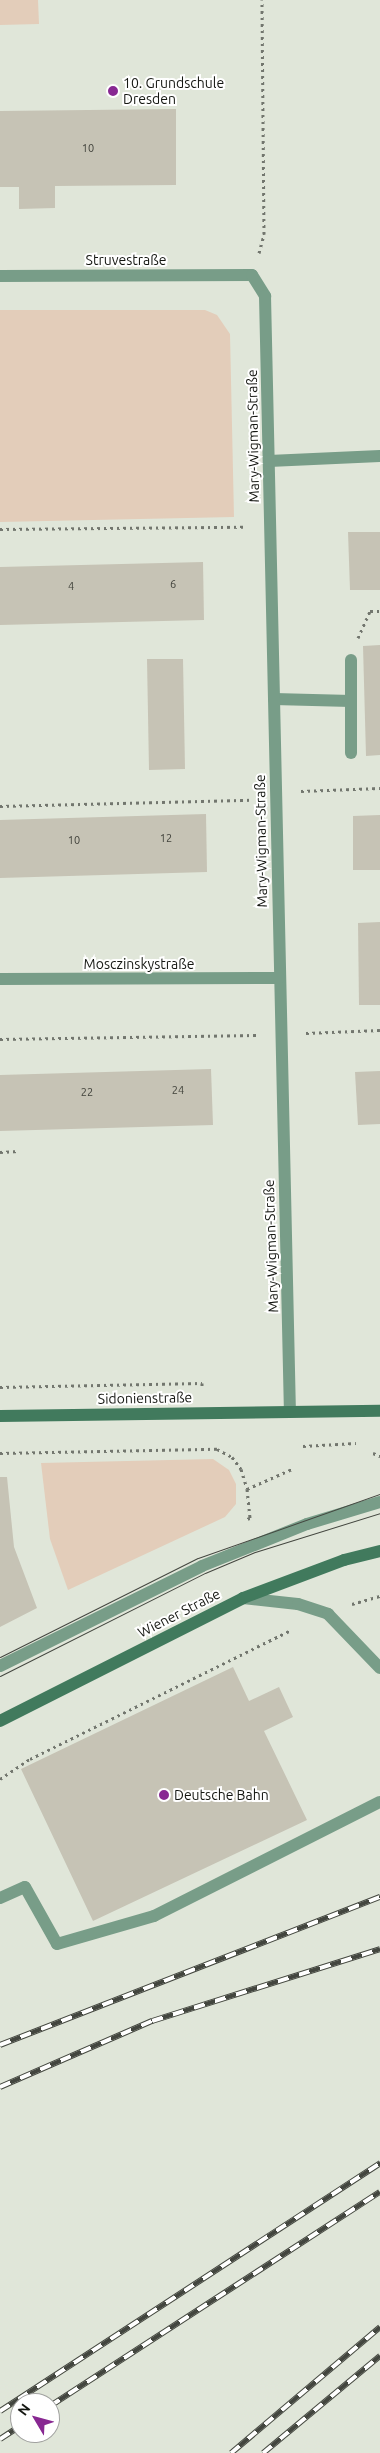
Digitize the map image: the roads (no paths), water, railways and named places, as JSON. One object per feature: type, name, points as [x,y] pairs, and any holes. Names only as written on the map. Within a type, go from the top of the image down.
[{"type":"main road","points":[[290,1412],[380,1412]]},
{"type":"main road","name":"Sidonienstraße","points":[[0,1416],[290,1412]]},
{"type":"main road","name":"Wiener Straße","points":[[0,1721],[243,1598],[380,1551]]},
{"type":"street","name":"Struvestraße","points":[[0,276],[252,275]]},
{"type":"street","name":"Mary-Wigman-Straße","points":[[252,275],[265,296],[278,978],[290,1412]]},
{"type":"street","points":[[269,461],[380,456]]},
{"type":"street","points":[[351,660],[351,753]]},
{"type":"street","points":[[274,699],[351,701]]},
{"type":"street","name":"Mosczinskystraße","points":[[0,979],[278,978]]},
{"type":"street","points":[[0,1666],[202,1566],[307,1524],[380,1502]]},
{"type":"street","points":[[243,1598],[298,1604],[328,1614],[380,1668]]},
{"type":"street","points":[[0,1898],[25,1887],[57,1944],[154,1916],[380,1802]]},
{"type":"tram line","points":[[0,1657],[198,1558],[380,1494]]},
{"type":"tram line","points":[[0,1676],[205,1573],[255,1552],[380,1513]]},
{"type":"railway","points":[[0,2045],[380,1897]]},
{"type":"railway","points":[[0,2087],[152,2021],[380,1949]]},
{"type":"railway","points":[[0,2411],[380,2163]]},
{"type":"railway","points":[[60,2400],[380,2192]]},
{"type":"railway","points":[[231,2453],[380,2327]]},
{"type":"railway","points":[[263,2453],[380,2356]]},
{"type":"railway","points":[[0,2439],[10,2432]]},
{"type":"place","name":"10. Grundschule Dresden","points":[[113,91]]},
{"type":"place","name":"Deutsche Bahn","points":[[164,1795]]}]
